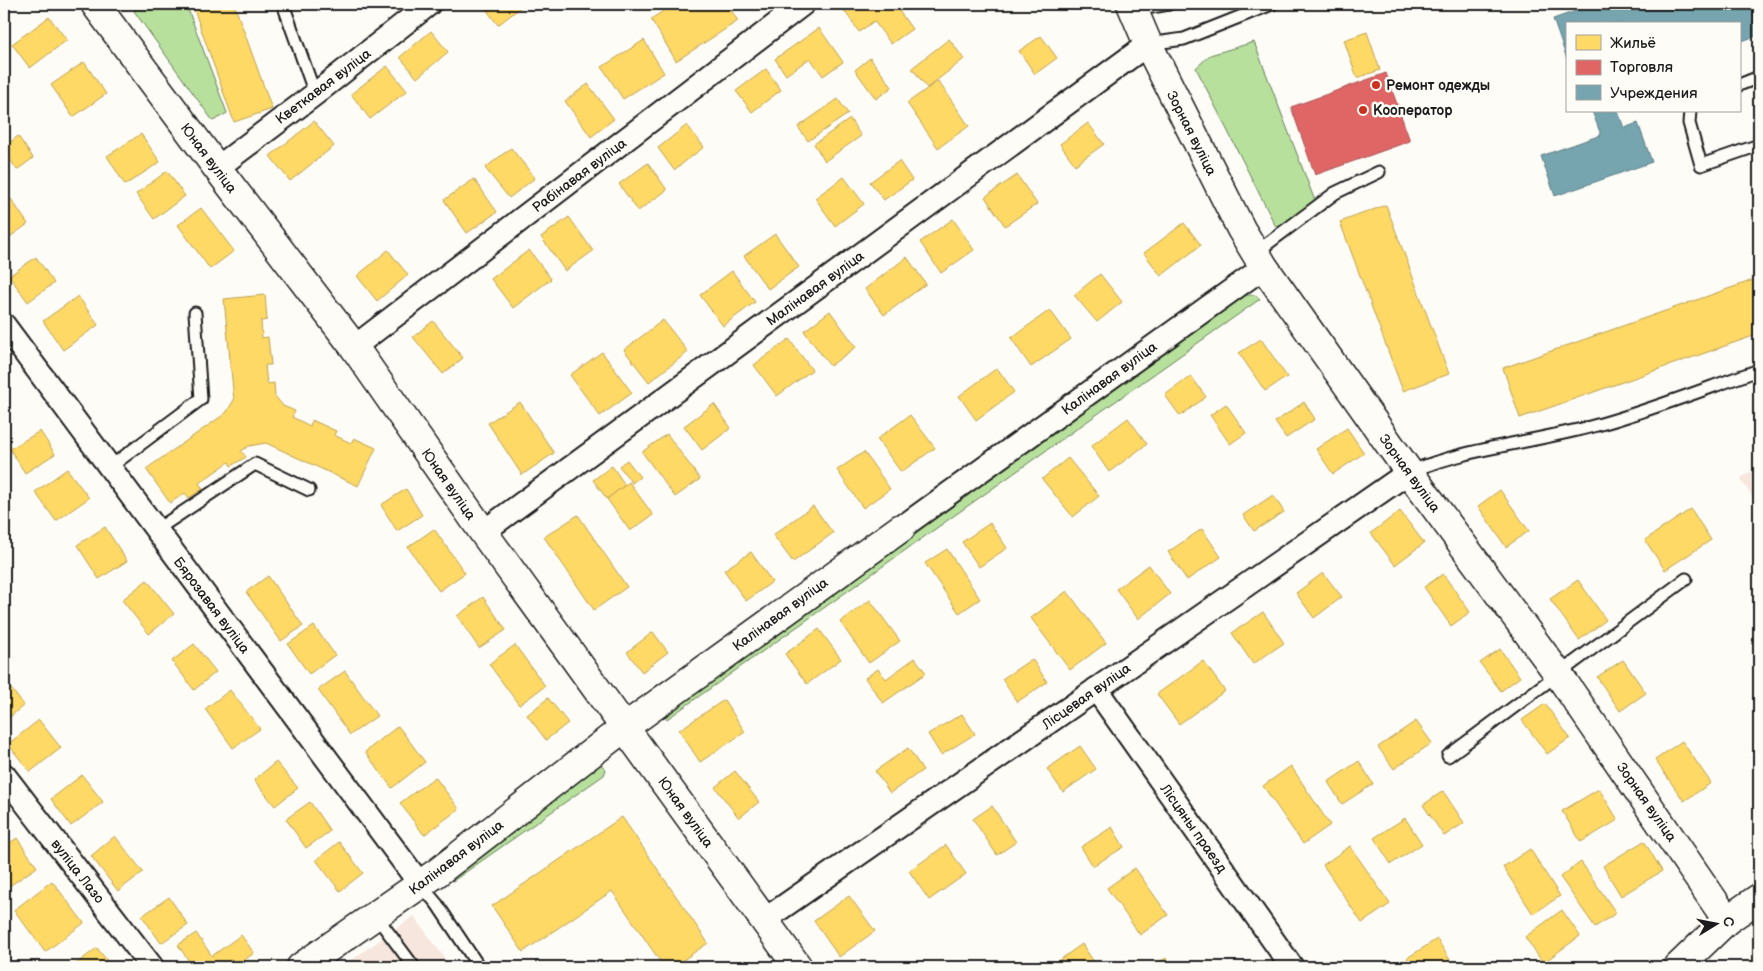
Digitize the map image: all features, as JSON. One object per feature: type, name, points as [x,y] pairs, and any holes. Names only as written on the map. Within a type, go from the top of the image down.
[{"type":"street","name":"Юная вуліца","points":[[96,4],[217,168],[354,347],[483,532],[798,967]]},
{"type":"street","name":"Кветкавая вуліца","points":[[217,168],[315,94],[428,4]]},
{"type":"street","name":"Рабінавая вуліца","points":[[354,347],[803,4]]},
{"type":"street","name":"Зорная вуліца","points":[[1132,7],[1148,44],[1241,229],[1260,260],[1409,472],[1559,675],[1727,920]]},
{"type":"street","name":"Малінавая вуліца","points":[[483,532],[1148,44]]},
{"type":"street","name":"Калінавая вуліца","points":[[301,967],[420,884],[625,727],[901,528],[1260,260]]},
{"type":"street","name":"Бярозавая вуліца","points":[[4,325],[420,884]]},
{"type":"street","name":"Лісцевая вуліца","points":[[764,920],[1409,472]]},
{"type":"street","name":"Лісцяны праезд","points":[[1096,690],[1292,967]]},
{"type":"street","name":"вуліца Лазо","points":[[4,775],[152,967]]},
{"type":"street","points":[[1678,967],[1727,920],[1759,898]]},
{"type":"lane","points":[[283,4],[315,94]]},
{"type":"lane","points":[[1132,7],[1169,4]]},
{"type":"lane","points":[[1148,44],[1184,38],[1272,4]]},
{"type":"lane","points":[[1740,85],[1759,77]]},
{"type":"lane","points":[[1690,112],[1689,123],[1701,166],[1759,145]]},
{"type":"lane","points":[[1260,260],[1335,193],[1379,172]]},
{"type":"lane","points":[[110,467],[201,399],[195,313]]},
{"type":"lane","points":[[1409,472],[1434,462],[1467,453],[1600,424],[1759,370]]},
{"type":"lane","points":[[156,530],[255,464],[309,490]]},
{"type":"lane","points":[[1448,756],[1686,579]]},
{"type":"lane","points":[[420,884],[437,904],[479,967]]},
{"type":"lane","points":[[376,916],[414,967]]},
{"type":"shaded area","points":[[1759,467],[1759,506],[1741,480],[1742,477]]},
{"type":"shaded area","points":[[414,916],[451,967],[341,967],[389,934]]},
{"type":"green space","points":[[137,4],[186,4],[227,113],[213,121],[134,11]]},
{"type":"green space","points":[[1254,42],[1315,201],[1282,226],[1276,227],[1196,68],[1210,55]]},
{"type":"green space","points":[[1245,295],[1255,295],[1260,299],[667,719],[661,708]]},
{"type":"green space","points":[[601,764],[606,770],[604,775],[453,881],[448,879],[447,874]]},
{"type":"building: Жильё","points":[[192,4],[234,4],[272,109],[234,122]]},
{"type":"building: Жильё","points":[[482,4],[525,4],[498,25]]},
{"type":"building: Жильё","points":[[674,4],[727,4],[738,21],[676,61],[651,19]]},
{"type":"building: Жильё","points":[[847,4],[894,4],[912,29],[891,44],[874,21],[859,32],[842,7]]},
{"type":"building: Жильё","points":[[49,17],[67,40],[30,68],[12,44]]},
{"type":"building: Жильё","points":[[819,28],[843,62],[823,76],[810,58],[786,75],[775,59]]},
{"type":"building: Жильё","points":[[431,31],[448,52],[417,78],[400,57]]},
{"type":"building: Жильё","points":[[1367,32],[1380,70],[1357,78],[1344,40]]},
{"type":"building: Жильё","points":[[1041,36],[1057,58],[1035,74],[1019,51]]},
{"type":"building: Жильё","points":[[949,39],[964,59],[927,88],[912,68]]},
{"type":"building: Жильё","points":[[644,40],[664,73],[623,99],[602,67]]},
{"type":"building: Жильё","points":[[870,58],[892,87],[876,99],[855,70]]},
{"type":"building: Жильё","points":[[84,62],[106,94],[73,117],[51,85]]},
{"type":"building: Жильё","points":[[387,66],[407,91],[370,119],[351,94]]},
{"type":"building: Жильё","points":[[766,69],[781,90],[752,112],[736,91]]},
{"type":"building: Жильё","points":[[938,81],[969,126],[938,148],[907,103]]},
{"type":"building: Жильё","points":[[588,84],[614,119],[591,137],[565,101]]},
{"type":"building: Жильё","points":[[838,99],[848,114],[808,141],[798,127]]},
{"type":"building: Жильё","points":[[850,119],[861,136],[825,161],[814,144]]},
{"type":"building: Жильё","points":[[314,121],[334,146],[290,181],[270,156]]},
{"type":"building: Жильё","points":[[1088,123],[1104,144],[1075,165],[1060,144]]},
{"type":"building: Жильё","points":[[687,125],[704,147],[674,170],[658,148]]},
{"type":"building: Жильё","points":[[141,134],[160,162],[125,185],[107,156]]},
{"type":"building: Жильё","points":[[18,136],[33,158],[17,170],[4,151],[4,147]]},
{"type":"building: Жильё","points":[[511,148],[535,178],[509,198],[485,168]]},
{"type":"building: Жильё","points":[[899,161],[912,180],[884,200],[870,182]]},
{"type":"building: Жильё","points":[[648,163],[667,190],[638,211],[619,184]]},
{"type":"building: Жильё","points":[[167,171],[185,196],[154,219],[136,194]]},
{"type":"building: Жильё","points":[[1017,175],[1037,204],[1005,226],[985,197]]},
{"type":"building: Жильё","points":[[844,177],[864,204],[835,226],[815,198]]},
{"type":"building: Жильё","points":[[474,179],[497,212],[467,233],[444,200]]},
{"type":"building: Жильё","points":[[7,193],[28,224],[4,241],[4,195]]},
{"type":"building: Жильё","points":[[1386,205],[1449,374],[1403,391],[1340,222]]},
{"type":"building: Жильё","points":[[201,208],[234,251],[210,269],[178,225]]},
{"type":"building: Жильё","points":[[569,217],[593,251],[565,271],[541,237]]},
{"type":"building: Жильё","points":[[953,219],[974,250],[941,273],[920,242]]},
{"type":"building: Жильё","points":[[1184,223],[1201,245],[1161,276],[1144,253]]},
{"type":"building: Жильё","points":[[775,234],[799,267],[768,289],[744,256]]},
{"type":"building: Жильё","points":[[388,250],[408,275],[377,301],[357,276]]},
{"type":"building: Жильё","points":[[529,250],[551,279],[513,308],[491,279]]},
{"type":"building: Жильё","points":[[36,257],[54,283],[28,302],[9,276]]},
{"type":"building: Жильё","points":[[907,257],[926,284],[884,315],[865,289]]},
{"type":"building: Жильё","points":[[732,271],[755,302],[723,326],[700,295]]},
{"type":"building: Жильё","points":[[1100,274],[1122,302],[1097,322],[1074,295]]},
{"type":"building: Жильё","points":[[1759,278],[1759,334],[1520,418],[1503,368]]},
{"type":"building: Жильё","points":[[265,295],[267,320],[261,321],[262,338],[268,337],[271,365],[265,365],[267,384],[274,383],[275,396],[283,406],[295,411],[292,417],[310,426],[312,420],[336,431],[334,435],[351,443],[354,438],[376,448],[358,486],[266,443],[249,446],[241,451],[246,457],[231,466],[229,462],[199,483],[203,489],[189,498],[185,493],[170,503],[146,469],[226,413],[234,400],[224,299]]},
{"type":"building: Жильё","points":[[78,296],[98,325],[63,350],[43,321]]},
{"type":"building: Жильё","points":[[1050,310],[1071,339],[1031,367],[1011,338]]},
{"type":"building: Жильё","points":[[830,311],[856,347],[830,366],[804,331]]},
{"type":"building: Жильё","points":[[663,320],[688,352],[649,382],[624,350]]},
{"type":"building: Жильё","points":[[433,321],[463,358],[443,374],[413,337]]},
{"type":"building: Жильё","points":[[789,339],[812,370],[777,396],[754,365]]},
{"type":"building: Жильё","points":[[1261,339],[1287,377],[1265,391],[1239,353]]},
{"type":"building: Жильё","points":[[602,352],[632,393],[600,416],[570,375]]},
{"type":"building: Жильё","points":[[997,368],[1014,392],[976,420],[959,396]]},
{"type":"building: Жильё","points":[[1191,376],[1206,397],[1180,416],[1165,395]]},
{"type":"building: Жильё","points":[[520,402],[554,453],[522,475],[488,423]]},
{"type":"building: Жильё","points":[[1304,402],[1315,419],[1286,438],[1275,422]]},
{"type":"building: Жильё","points":[[714,404],[731,428],[702,450],[684,426]]},
{"type":"building: Жильё","points":[[1226,404],[1246,433],[1230,444],[1210,415]]},
{"type":"building: Жильё","points":[[910,415],[935,448],[901,472],[877,439]]},
{"type":"building: Жильё","points":[[1128,418],[1147,444],[1109,472],[1091,446]]},
{"type":"building: Жильё","points":[[1347,428],[1364,453],[1333,474],[1316,449]]},
{"type":"building: Жильё","points":[[40,431],[55,454],[25,473],[10,449]]},
{"type":"building: Жильё","points":[[667,434],[700,479],[675,497],[642,452]]},
{"type":"building: Жильё","points":[[864,452],[890,489],[863,508],[837,470]]},
{"type":"building: Жильё","points":[[1068,458],[1099,496],[1073,517],[1042,479]]},
{"type":"building: Жильё","points":[[627,460],[640,477],[632,483],[619,466]]},
{"type":"building: Жильё","points":[[612,466],[625,485],[607,499],[593,480]]},
{"type":"building: Жильё","points":[[67,469],[89,498],[56,521],[35,492]]},
{"type":"building: Жильё","points":[[629,482],[653,515],[630,531],[607,499]]},
{"type":"building: Жильё","points":[[406,489],[422,515],[397,531],[381,505]]},
{"type":"building: Жильё","points":[[1500,490],[1529,531],[1506,547],[1478,506]]},
{"type":"building: Жильё","points":[[1273,495],[1284,512],[1254,531],[1243,515]]},
{"type":"building: Жильё","points":[[813,506],[833,533],[793,562],[773,535]]},
{"type":"building: Жильё","points":[[1691,509],[1711,540],[1665,570],[1645,540]]},
{"type":"building: Жильё","points":[[1400,511],[1424,543],[1395,565],[1371,533]]},
{"type":"building: Жильё","points":[[578,515],[627,587],[594,610],[544,537]]},
{"type":"building: Жильё","points":[[990,523],[1007,548],[979,567],[962,542]]},
{"type":"building: Жильё","points":[[105,527],[127,561],[99,579],[77,545]]},
{"type":"building: Жильё","points":[[434,529],[465,573],[439,591],[408,547]]},
{"type":"building: Жильё","points":[[1202,529],[1221,557],[1187,580],[1168,552]]},
{"type":"building: Жильё","points":[[947,549],[980,599],[959,613],[925,563]]},
{"type":"building: Жильё","points":[[751,552],[772,582],[746,601],[724,570]]},
{"type":"building: Жильё","points":[[1149,565],[1170,594],[1138,619],[1116,589]]},
{"type":"building: Жильё","points":[[1323,573],[1342,597],[1314,618],[1296,593]]},
{"type":"building: Жильё","points":[[1443,574],[1470,612],[1451,626],[1424,587]]},
{"type":"building: Жильё","points":[[268,576],[303,626],[281,641],[246,592]]},
{"type":"building: Жильё","points":[[147,580],[174,614],[149,634],[122,600]]},
{"type":"building: Жильё","points":[[1578,580],[1606,620],[1579,640],[1550,599]]},
{"type":"building: Жильё","points":[[1067,591],[1106,643],[1070,670],[1031,618]]},
{"type":"building: Жильё","points":[[483,597],[506,630],[479,648],[457,616]]},
{"type":"building: Жильё","points":[[870,600],[900,641],[869,663],[840,622]]},
{"type":"building: Жильё","points":[[1263,612],[1284,643],[1253,664],[1232,633]]},
{"type":"building: Жильё","points":[[314,626],[335,655],[309,674],[288,644]]},
{"type":"building: Жильё","points":[[819,629],[841,659],[807,684],[785,654]]},
{"type":"building: Жильё","points":[[653,632],[668,652],[642,672],[627,652]]},
{"type":"building: Жильё","points":[[194,644],[216,672],[194,690],[172,661]]},
{"type":"building: Жильё","points":[[515,645],[545,686],[519,705],[489,664]]},
{"type":"building: Жильё","points":[[1500,649],[1520,677],[1501,691],[1480,663]]},
{"type":"building: Жильё","points":[[915,658],[926,673],[883,703],[865,678],[878,669],[886,679]]},
{"type":"building: Жильё","points":[[1032,659],[1047,682],[1017,702],[1002,679]]},
{"type":"building: Жильё","points":[[1623,660],[1646,693],[1620,711],[1597,677]]},
{"type":"building: Жильё","points":[[1203,661],[1225,691],[1179,724],[1157,694]]},
{"type":"building: Жильё","points":[[345,671],[377,716],[350,735],[318,690]]},
{"type":"building: Жильё","points":[[4,680],[24,705],[4,722]]},
{"type":"building: Жильё","points":[[230,690],[260,729],[233,748],[205,709]]},
{"type":"building: Жильё","points":[[548,698],[568,723],[546,740],[527,715]]},
{"type":"building: Жильё","points":[[724,700],[745,732],[700,762],[679,730]]},
{"type":"building: Жильё","points":[[1545,704],[1570,738],[1547,754],[1522,720]]},
{"type":"building: Жильё","points":[[962,714],[975,734],[941,755],[928,734]]},
{"type":"building: Жильё","points":[[39,720],[61,748],[30,772],[8,744]]},
{"type":"building: Жильё","points":[[1416,721],[1432,743],[1394,769],[1378,747]]},
{"type":"building: Жильё","points":[[398,726],[425,762],[392,788],[365,752]]},
{"type":"building: Жильё","points":[[1682,741],[1711,783],[1684,801],[1655,760]]},
{"type":"building: Жильё","points":[[1080,746],[1096,769],[1063,792],[1047,769]]},
{"type":"building: Жильё","points":[[908,748],[923,770],[890,793],[875,771]]},
{"type":"building: Жильё","points":[[1359,761],[1373,784],[1342,804],[1328,782]]},
{"type":"building: Жильё","points":[[276,762],[298,788],[275,806],[254,780]]},
{"type":"building: Жильё","points":[[1291,766],[1330,825],[1303,844],[1263,786]]},
{"type":"building: Жильё","points":[[735,771],[759,802],[739,818],[715,787]]},
{"type":"building: Жильё","points":[[82,775],[103,802],[71,826],[51,799]]},
{"type":"building: Жильё","points":[[435,777],[459,809],[424,835],[400,803]]},
{"type":"building: Жильё","points":[[1599,789],[1618,820],[1581,842],[1562,811]]},
{"type":"building: Жильё","points":[[1443,791],[1464,823],[1444,836],[1423,805]]},
{"type":"building: Жильё","points":[[310,802],[330,831],[306,848],[286,819]]},
{"type":"building: Жильё","points":[[992,806],[1016,842],[997,855],[973,819]]},
{"type":"building: Жильё","points":[[622,817],[708,943],[673,967],[664,967],[612,891],[523,952],[492,906]]},
{"type":"building: Жильё","points":[[1405,818],[1422,844],[1391,864],[1374,838]]},
{"type":"building: Жильё","points":[[1112,827],[1124,847],[1093,866],[1081,847]]},
{"type":"building: Жильё","points":[[115,836],[143,872],[118,891],[91,856]]},
{"type":"building: Жильё","points":[[17,838],[37,867],[8,887],[4,881],[4,847]]},
{"type":"building: Жильё","points":[[1644,841],[1662,871],[1621,896],[1603,866]]},
{"type":"building: Жильё","points":[[339,842],[363,873],[340,891],[316,860]]},
{"type":"building: Жильё","points":[[946,845],[966,874],[929,900],[909,871]]},
{"type":"building: Жильё","points":[[1350,846],[1390,904],[1362,923],[1323,865]]},
{"type":"building: Жильё","points":[[1530,849],[1560,896],[1533,914],[1503,867]]},
{"type":"building: Жильё","points":[[1581,862],[1616,913],[1595,927],[1560,877]]},
{"type":"building: Жильё","points":[[1135,868],[1168,915],[1140,935],[1107,888]]},
{"type":"building: Жильё","points":[[52,881],[84,923],[45,952],[14,910]]},
{"type":"building: Жильё","points":[[849,896],[875,931],[839,957],[814,921]]},
{"type":"building: Жильё","points":[[169,897],[188,925],[161,943],[142,916]]},
{"type":"building: Жильё","points":[[1562,910],[1580,936],[1543,963],[1525,937]]},
{"type":"building: Жильё","points":[[196,933],[212,956],[241,935],[254,953],[235,967],[193,967],[178,945]]},
{"type":"building: Жильё","points":[[1437,939],[1450,960],[1439,967],[1413,967],[1407,958]]},
{"type":"building: Жильё","points":[[1082,944],[1096,965],[1093,967],[1057,967],[1054,964]]},
{"type":"building: Жильё","points":[[97,948],[112,967],[72,967]]},
{"type":"building: Жильё","points":[[1166,958],[1172,967],[1151,967]]},
{"type":"building: Торговля","points":[[1386,73],[1410,141],[1315,175],[1291,107]]},
{"type":"building: Учреждения","points":[[1596,4],[1759,4],[1759,35],[1740,42],[1740,22],[1566,22],[1566,56],[1553,19]]},
{"type":"building: Учреждения","points":[[1592,112],[1618,112],[1624,128],[1638,123],[1652,162],[1555,196],[1541,156],[1601,135]]},
{"type":"place","name":"Ремонт одежды","points":[[1376,85]]},
{"type":"place","name":"Кооператор","points":[[1363,110]]}]
